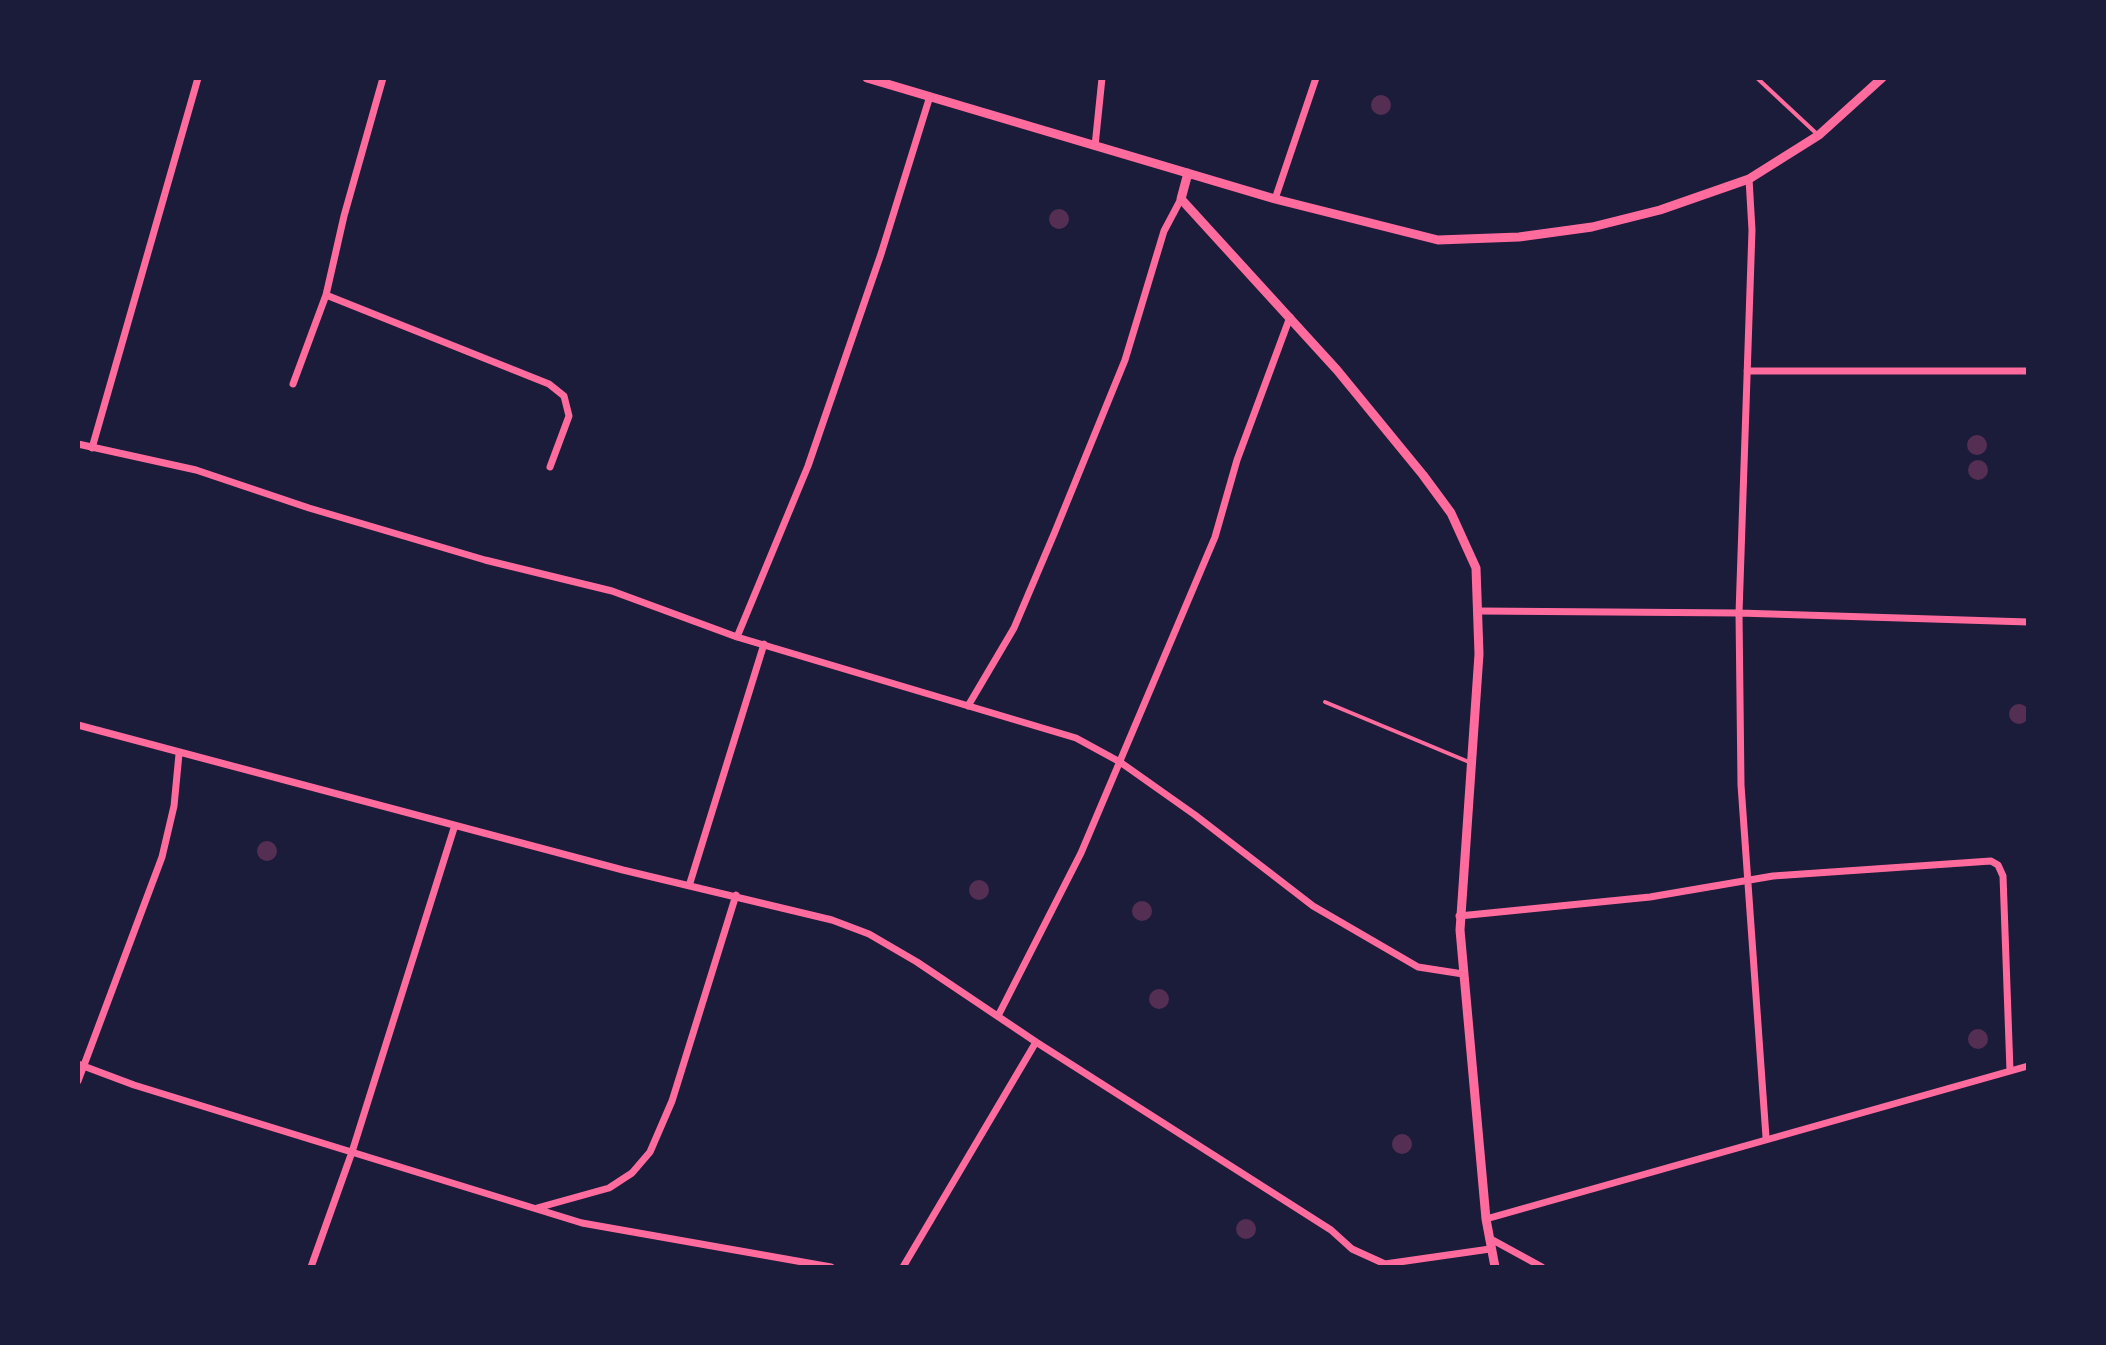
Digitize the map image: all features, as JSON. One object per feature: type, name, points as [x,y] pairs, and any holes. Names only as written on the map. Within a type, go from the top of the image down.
[{"type":"street","points":[[92,448],[198,78]]},
{"type":"street","points":[[293,384],[326,295],[383,78]]},
{"type":"street","points":[[867,78],[1275,199],[1438,240],[1519,237],[1592,227],[1660,210],[1749,179],[1819,135],[1882,78]]},
{"type":"street","points":[[1095,146],[1102,78]]},
{"type":"street","points":[[1275,199],[1316,78]]},
{"type":"street","points":[[737,637],[808,466],[881,254],[930,96]]},
{"type":"street","points":[[968,706],[1014,628],[1054,534],[1104,404],[1125,360],[1164,231],[1181,199],[1188,173]]},
{"type":"street","points":[[1749,179],[1752,230],[1739,613],[1741,785],[1766,1137]]},
{"type":"street","points":[[1181,199],[1290,317],[1451,513],[1476,568],[1480,611],[1459,916],[1486,1219],[1495,1267]]},
{"type":"street","points":[[326,295],[549,384],[564,396],[569,416],[550,467]]},
{"type":"street","points":[[998,1016],[1081,853],[1215,537],[1237,460],[1290,317]]},
{"type":"street","points":[[1747,371],[2028,371]]},
{"type":"street","points":[[78,444],[196,470],[309,508],[470,556],[612,591],[737,637],[1076,738],[1120,762],[1195,815],[1313,906],[1418,967],[1463,974]]},
{"type":"street","points":[[1480,611],[1739,613],[2028,622]]},
{"type":"street","points":[[689,886],[764,644]]},
{"type":"street","points":[[78,725],[689,886],[832,920],[869,934],[1331,1230],[1352,1249],[1385,1264]]},
{"type":"street","points":[[78,1081],[81,1065],[162,857],[174,806],[179,754]]},
{"type":"street","points":[[311,1267],[352,1152],[455,825]]},
{"type":"street","points":[[1459,916],[1650,897],[1746,881],[1981,860],[1998,865],[2003,876],[2010,1071]]},
{"type":"street","points":[[536,1208],[609,1188],[632,1173],[650,1152],[672,1101],[736,895]]},
{"type":"street","points":[[903,1267],[1036,1042]]},
{"type":"street","points":[[81,1065],[582,1223],[831,1267]]},
{"type":"street","points":[[1486,1219],[1766,1137],[2028,1066]]},
{"type":"street","points":[[1489,1238],[1542,1267]]},
{"type":"street","points":[[1374,1267],[1490,1249]]},
{"type":"lane","points":[[1757,78],[1819,135]]},
{"type":"lane","points":[[1325,702],[1469,762]]},
{"type":"building","points":[[1381,95],[1388,98],[1391,105],[1388,112],[1381,115],[1374,112],[1371,105],[1374,98]]},
{"type":"building","points":[[1059,209],[1066,212],[1069,219],[1066,226],[1059,229],[1052,226],[1049,219],[1052,212]]},
{"type":"building","points":[[1977,435],[1984,438],[1987,445],[1984,452],[1977,455],[1970,452],[1967,445],[1970,438]]},
{"type":"building","points":[[1978,460],[1985,463],[1988,470],[1985,477],[1978,480],[1971,477],[1968,470],[1971,463]]},
{"type":"building","points":[[2019,704],[2026,707],[2029,714],[2026,721],[2019,724],[2012,721],[2009,714],[2012,707]]},
{"type":"building","points":[[267,841],[274,844],[277,851],[274,858],[267,861],[260,858],[257,851],[260,844]]},
{"type":"building","points":[[979,880],[986,883],[989,890],[986,897],[979,900],[972,897],[969,890],[972,883]]},
{"type":"building","points":[[1142,901],[1149,904],[1152,911],[1149,918],[1142,921],[1135,918],[1132,911],[1135,904]]},
{"type":"building","points":[[1159,989],[1166,992],[1169,999],[1166,1006],[1159,1009],[1152,1006],[1149,999],[1152,992]]},
{"type":"building","points":[[1978,1029],[1985,1032],[1988,1039],[1985,1046],[1978,1049],[1971,1046],[1968,1039],[1971,1032]]},
{"type":"building","points":[[1402,1134],[1409,1137],[1412,1144],[1409,1151],[1402,1154],[1395,1151],[1392,1144],[1395,1137]]},
{"type":"building","points":[[1246,1219],[1253,1222],[1256,1229],[1253,1236],[1246,1239],[1239,1236],[1236,1229],[1239,1222]]}]
